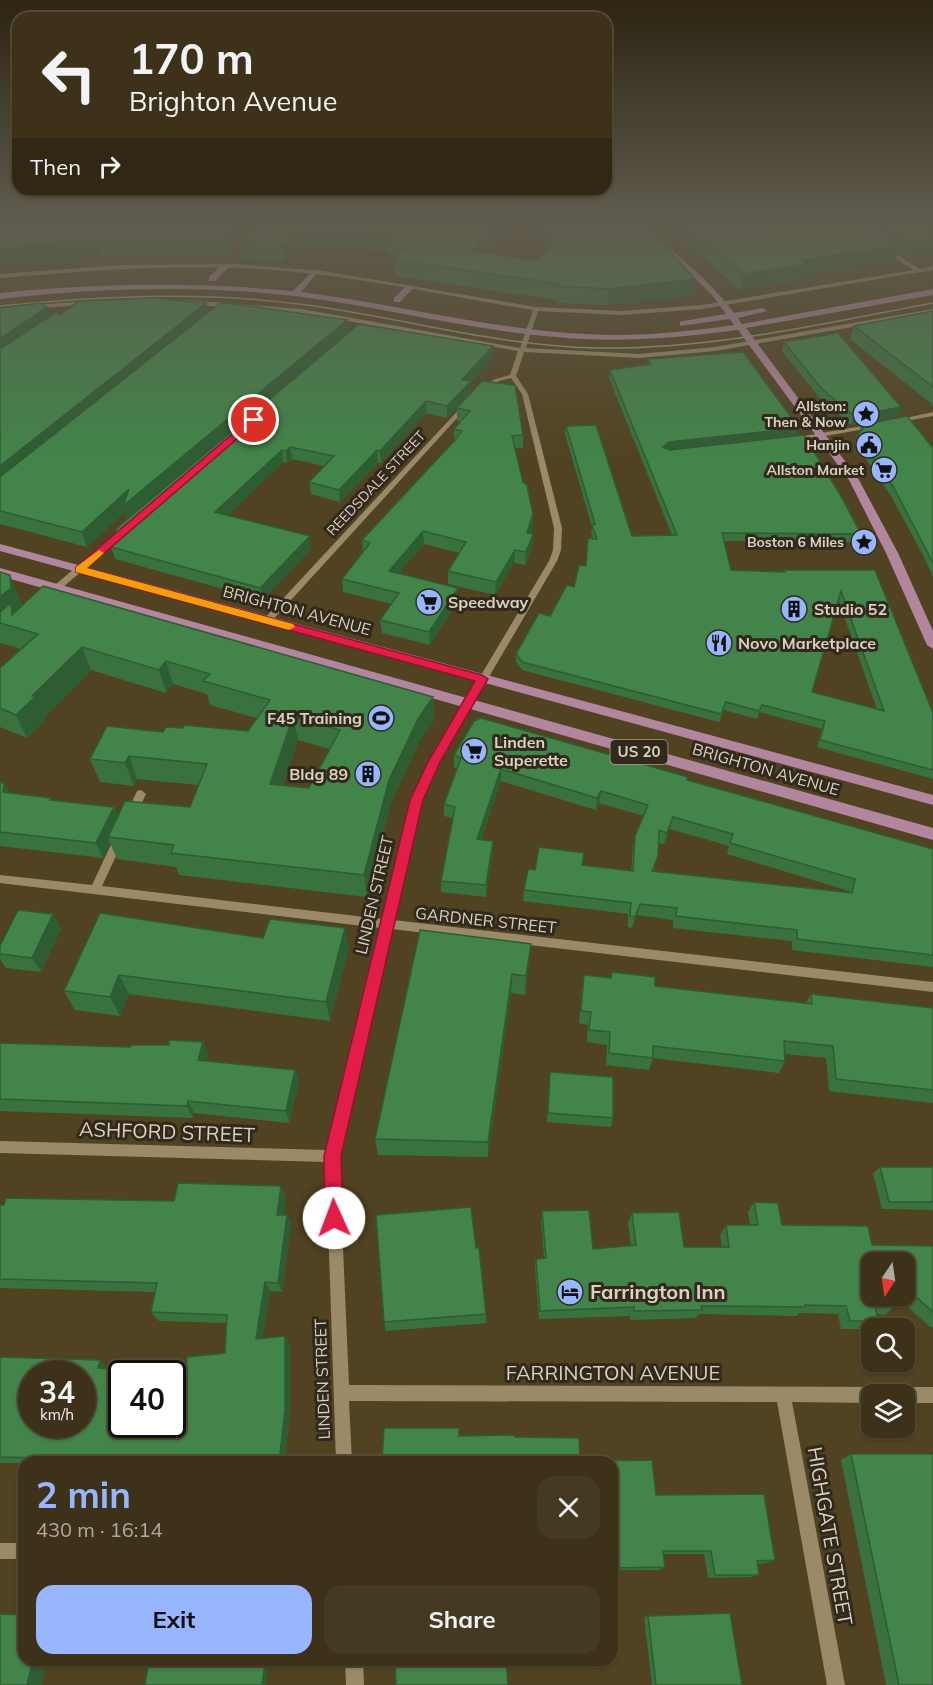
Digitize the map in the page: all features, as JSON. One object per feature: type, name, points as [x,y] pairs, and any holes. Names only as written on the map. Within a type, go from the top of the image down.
[{"type":"main road","points":[[336,301],[528,332],[633,338],[740,326],[884,301]]},
{"type":"main road","points":[[401,301],[464,311]]},
{"type":"main road","points":[[721,301],[854,480],[871,510],[933,645]]},
{"type":"main road","points":[[509,319],[597,328],[635,328],[657,327],[775,309]]},
{"type":"main road","name":"BRIGHTON AVENUE","points":[[0,547],[933,800]]},
{"type":"main road","name":"BRIGHTON AVENUE","points":[[0,572],[933,834]]},
{"type":"street","points":[[485,301],[536,309],[655,312],[737,301]]},
{"type":"street","points":[[183,302],[302,311],[522,350],[590,355],[658,355],[752,343],[933,311]]},
{"type":"street","points":[[70,314],[85,303]]},
{"type":"street","points":[[28,308],[94,303]]},
{"type":"street","points":[[221,312],[231,304]]},
{"type":"street","points":[[513,376],[536,309]]},
{"type":"street","points":[[359,330],[369,322]]},
{"type":"street","name":"REEDSDALE STREET","points":[[267,621],[478,391],[486,385],[513,376]]},
{"type":"street","name":"LINDEN STREET","points":[[344,1456],[332,1156],[416,800],[424,780],[467,704],[553,561],[559,538],[525,394],[513,376]]},
{"type":"street","points":[[781,441],[821,436],[933,414]]},
{"type":"street","points":[[42,601],[126,530]]},
{"type":"street","points":[[95,890],[141,794]]},
{"type":"street","name":"GARDNER STREET","points":[[0,879],[933,987]]},
{"type":"street","name":"ASHFORD STREET","points":[[0,1147],[332,1156]]},
{"type":"street","name":"FARRINGTON AVENUE","points":[[343,1393],[861,1395]]},
{"type":"street","name":"HIGHGATE STREET","points":[[783,1395],[836,1685]]},
{"type":"street","points":[[915,1395],[933,1395]]},
{"type":"street","points":[[0,1551],[18,1551]]},
{"type":"street","points":[[354,1666],[356,1685]]},
{"type":"building","points":[[79,301],[182,301],[206,303],[0,466],[0,349],[56,312],[60,315]]},
{"type":"building","points":[[41,303],[47,307],[0,339],[0,308]]},
{"type":"building","points":[[228,303],[347,320],[123,506],[129,489],[82,532],[0,511],[0,477],[219,304]]},
{"type":"building","points":[[933,311],[933,387],[854,326]]},
{"type":"building","points":[[359,324],[493,346],[462,380],[471,381],[447,406],[426,401],[380,451],[377,450],[339,490],[309,482],[334,456],[290,447],[286,451],[282,450],[215,512],[310,536],[260,588],[111,547],[117,528]]},
{"type":"building","points":[[838,333],[901,407],[854,416],[821,388],[784,342]]},
{"type":"building","points":[[743,352],[799,428],[669,442],[663,447],[670,450],[804,435],[861,534],[722,533],[731,570],[785,572],[784,570],[875,570],[933,713],[933,770],[820,740],[825,721],[762,705],[759,711],[726,702],[721,714],[522,662],[516,654],[539,613],[550,616],[567,585],[574,587],[579,565],[586,566],[588,538],[597,539],[592,525],[595,524],[566,426],[596,425],[632,536],[677,535],[610,370],[651,364],[648,359]],"holes":[[[841,591],[884,711],[812,692]]]},
{"type":"building","points":[[482,381],[515,385],[523,435],[512,436],[533,514],[527,533],[533,534],[526,552],[515,550],[496,582],[448,571],[466,542],[423,531],[389,571],[458,588],[429,632],[380,620],[399,593],[342,579],[370,543],[362,540],[462,431],[454,429],[470,411],[457,408]]},
{"type":"building","points":[[907,416],[933,448],[933,563],[894,488],[857,436],[864,427],[861,425]]},
{"type":"building","points":[[0,572],[10,575],[11,588],[0,597]]},
{"type":"building","points":[[43,586],[433,697],[418,719],[389,780],[364,875],[171,853],[174,845],[108,837],[125,801],[190,807],[207,764],[129,756],[125,763],[90,759],[107,726],[163,732],[166,727],[183,728],[184,725],[248,731],[270,700],[203,681],[210,674],[166,661],[159,670],[82,647],[16,715],[0,708],[0,668],[38,634],[0,623],[0,612],[11,603],[12,615]],"holes":[[[293,717],[340,730],[309,788],[270,784]]]},
{"type":"building","points":[[481,718],[688,777],[687,780],[933,849],[933,955],[797,939],[797,930],[676,916],[677,908],[640,904],[635,917],[630,916],[631,903],[524,890],[528,869],[535,870],[539,847],[584,853],[582,865],[633,871],[635,836],[648,805],[601,791],[597,798],[501,769],[477,839],[493,841],[486,885],[441,881],[455,807],[444,804],[461,758],[454,755],[474,721]],"holes":[[[673,817],[733,834],[730,843],[855,879],[852,893],[652,871],[658,856],[659,830],[667,833]]]},
{"type":"building","points":[[0,783],[4,783],[3,792],[114,807],[96,843],[0,832]]},
{"type":"building","points":[[18,910],[53,914],[32,958],[0,954],[0,946]]},
{"type":"building","points":[[100,913],[263,938],[270,919],[345,928],[326,1002],[119,975],[110,997],[64,991]]},
{"type":"building","points":[[420,930],[531,944],[526,976],[512,974],[488,1142],[375,1139]]},
{"type":"building","points":[[612,972],[655,977],[655,986],[812,1004],[811,994],[933,1008],[933,1090],[836,1079],[833,1046],[784,1041],[785,1061],[653,1046],[653,1058],[609,1053],[610,1032],[589,1030],[591,1012],[581,1011],[584,975],[611,978]]},
{"type":"building","points":[[169,1040],[203,1042],[198,1060],[295,1070],[286,1111],[188,1101],[187,1106],[0,1099],[0,1043],[130,1047],[131,1045],[169,1045]]},
{"type":"building","points":[[550,1072],[613,1077],[613,1118],[548,1113]]},
{"type":"building","points":[[880,1167],[933,1167],[933,1202],[889,1202]]},
{"type":"building","points":[[178,1183],[281,1186],[277,1215],[287,1215],[278,1283],[265,1282],[256,1339],[285,1336],[285,1410],[280,1454],[290,1454],[290,1456],[0,1457],[0,1357],[100,1360],[98,1368],[108,1368],[108,1438],[186,1438],[187,1357],[225,1353],[227,1315],[151,1312],[157,1283],[0,1279],[0,1205],[4,1205],[6,1198],[174,1201]]},
{"type":"building","points":[[754,1202],[778,1203],[782,1225],[868,1226],[872,1245],[933,1246],[933,1312],[915,1296],[915,1252],[861,1252],[861,1306],[875,1306],[877,1318],[861,1318],[861,1321],[850,1321],[846,1306],[701,1306],[702,1310],[634,1311],[634,1307],[540,1311],[536,1259],[546,1258],[542,1211],[589,1210],[593,1249],[636,1245],[632,1213],[679,1212],[684,1247],[729,1247],[726,1225],[758,1225]]},
{"type":"building","points":[[471,1207],[476,1248],[479,1248],[486,1314],[384,1322],[376,1215]]},
{"type":"building","points":[[384,1428],[459,1428],[459,1436],[515,1435],[515,1437],[579,1438],[580,1456],[382,1456]]},
{"type":"building","points":[[851,1454],[933,1454],[933,1685],[899,1685]]},
{"type":"building","points":[[618,1460],[652,1460],[656,1495],[764,1494],[775,1560],[757,1561],[759,1575],[715,1575],[711,1551],[663,1551],[665,1567],[618,1568]]},
{"type":"building","points":[[730,1613],[742,1685],[656,1685],[648,1616]]},
{"type":"building","points":[[0,1614],[18,1615],[18,1666],[32,1666],[27,1685],[0,1685]]},
{"type":"building","points":[[148,1666],[264,1666],[262,1685],[145,1685]]},
{"type":"building","points":[[395,1666],[506,1666],[508,1685],[396,1685]]},
{"type":"tram line","points":[[0,306],[69,301]]},
{"type":"tram line","points":[[263,301],[343,310],[487,337],[596,348],[639,348],[723,340],[808,327],[933,303]]},
{"type":"slow traffic","points":[[99,553],[79,570],[289,627]]},
{"type":"place","name":"Allston: Then & Now","points":[[866,414]]},
{"type":"place","name":"Hanjin","points":[[869,445]]},
{"type":"place","name":"Allston Market","points":[[884,470]]},
{"type":"place","name":"Boston 6 Miles","points":[[864,542]]},
{"type":"place","name":"Speedway","points":[[429,602]]},
{"type":"place","name":"Studio 52","points":[[794,609]]},
{"type":"place","name":"Novo Marketplace","points":[[719,643]]},
{"type":"place","name":"F45 Training","points":[[381,718]]},
{"type":"place","name":"Linden Superette","points":[[474,751]]},
{"type":"place","name":"Bldg 89","points":[[368,774]]},
{"type":"place","name":"Farrington Inn","points":[[570,1292]]},
{"type":"route","points":[[254,420],[79,570],[482,679],[424,780],[416,800],[332,1156],[334,1218]]}]
